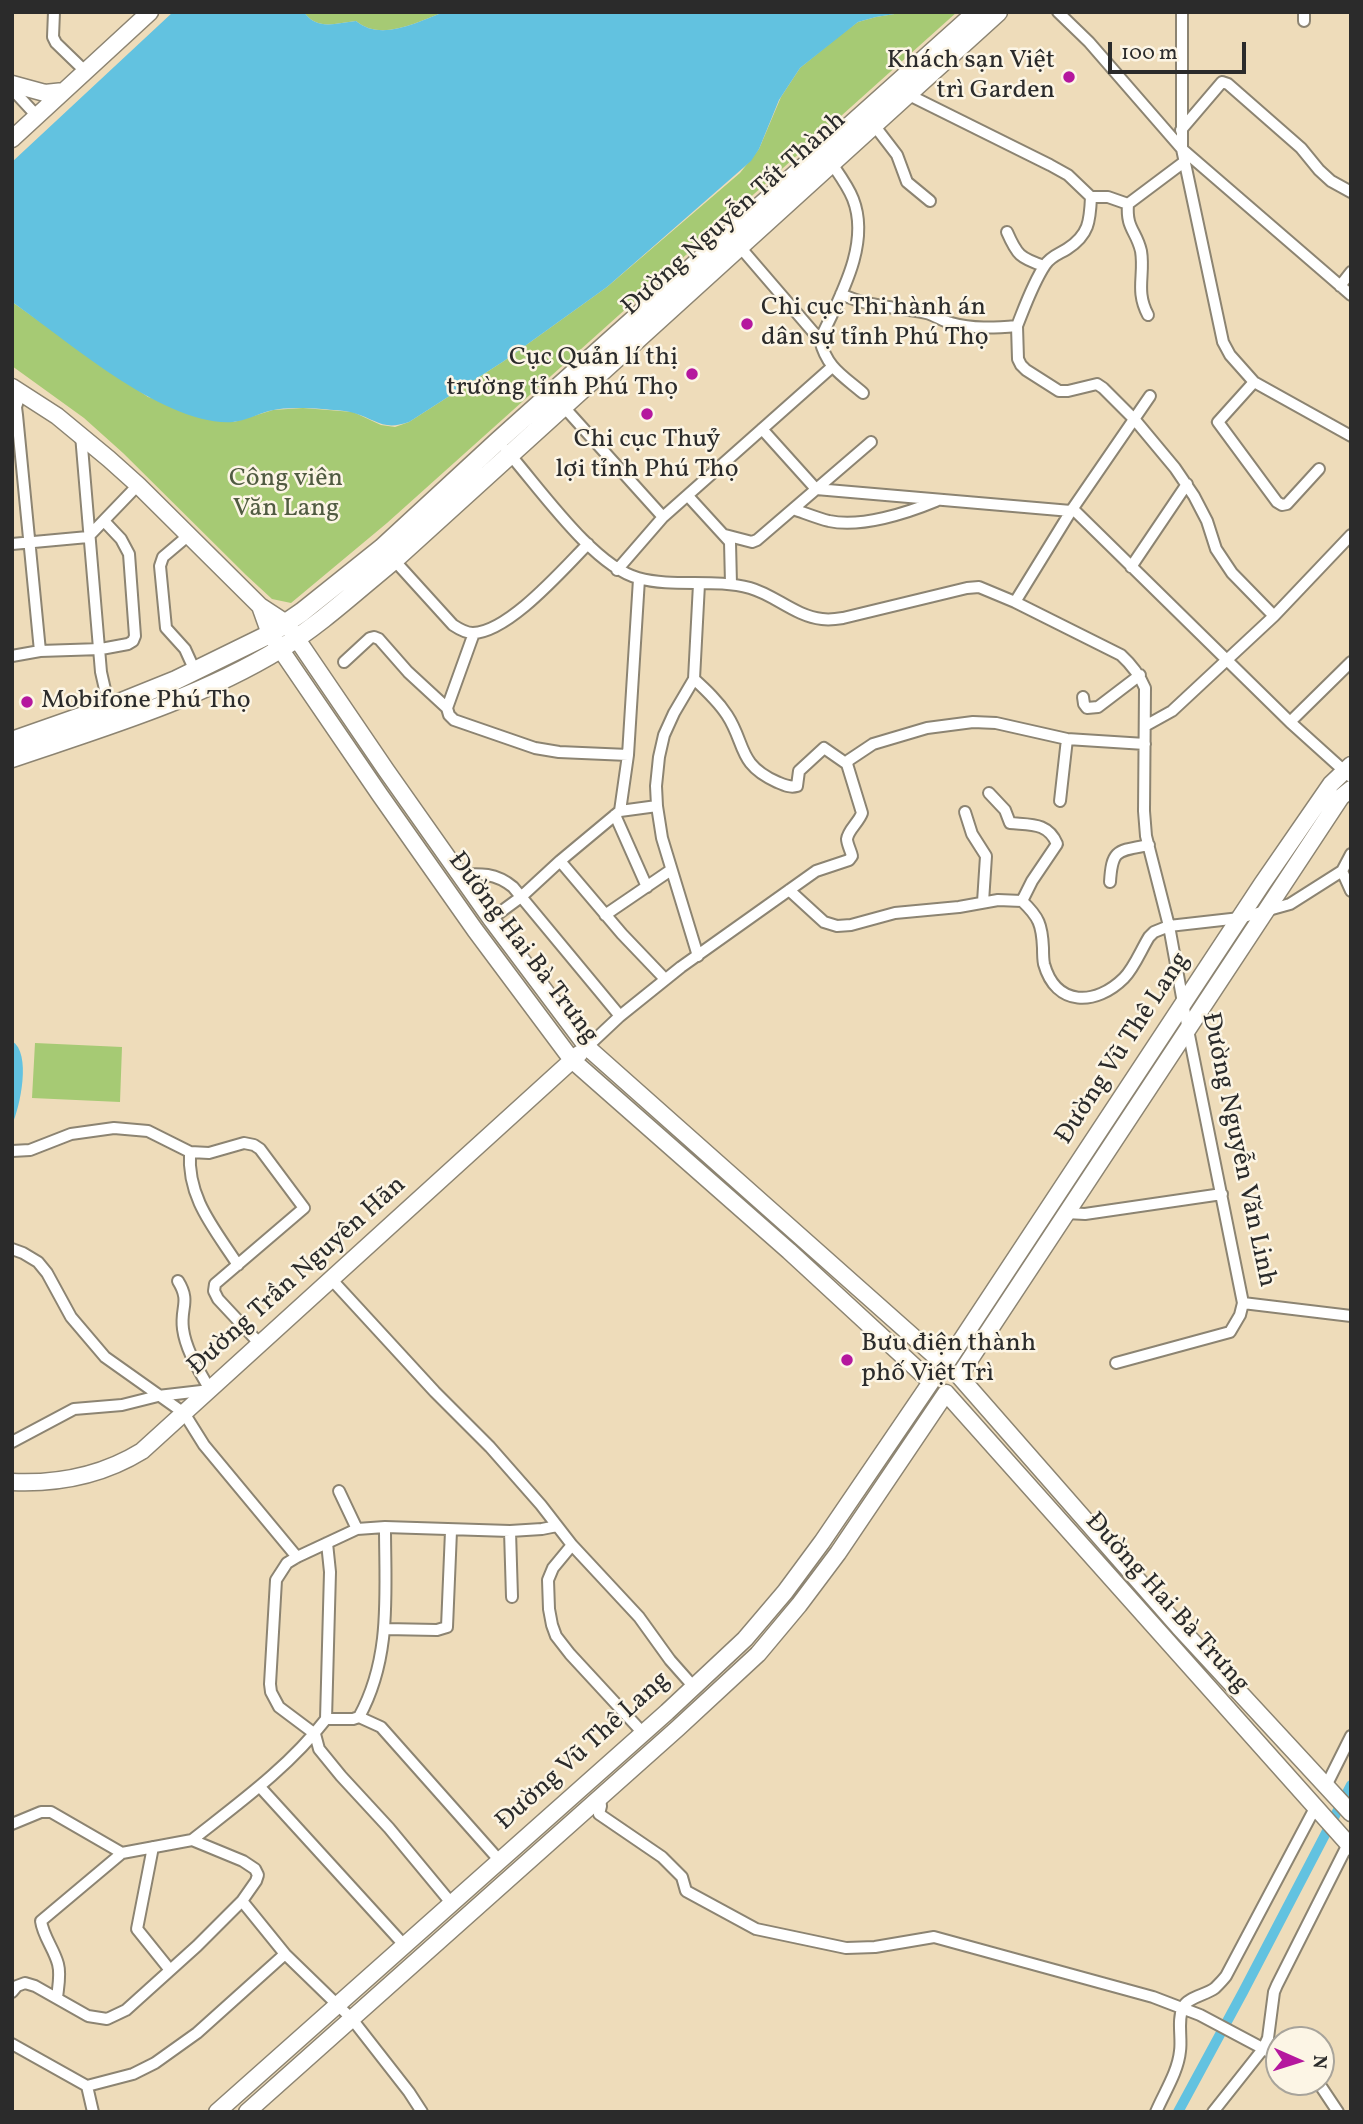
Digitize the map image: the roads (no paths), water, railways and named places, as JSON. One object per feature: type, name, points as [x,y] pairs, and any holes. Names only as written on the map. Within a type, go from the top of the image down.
[{"type":"main road","name":"Đường Nguyễn Tất Thành","points":[[12,758],[185,696],[229,676],[297,638],[394,560],[504,447],[562,406],[740,247],[828,158],[874,125],[901,91],[977,12]]},
{"type":"main road","name":"Đường Nguyễn Tất Thành","points":[[12,741],[109,707],[195,671],[270,634],[286,623],[504,447],[901,91],[998,12]]},
{"type":"street","points":[[54,12],[53,37],[56,43],[86,72]]},
{"type":"street","points":[[12,139],[150,12]]},
{"type":"street","points":[[1058,12],[1089,42],[1181,149],[1351,295]]},
{"type":"street","points":[[1182,12],[1181,149],[1223,342],[1230,355],[1254,382],[1351,436]]},
{"type":"street","points":[[1181,130],[1222,82],[1228,84],[1301,148],[1331,181],[1351,192]]},
{"type":"street","points":[[12,84],[45,93],[64,91]]},
{"type":"street","points":[[12,89],[36,116]]},
{"type":"street","points":[[901,91],[1050,164],[1068,175],[1091,197],[1108,197],[1128,204]]},
{"type":"street","points":[[874,125],[897,155],[907,182],[930,201]]},
{"type":"street","points":[[820,340],[841,294],[857,246],[858,222],[852,196],[828,158]]},
{"type":"street","points":[[1128,204],[1184,162]]},
{"type":"street","points":[[1091,197],[1087,231],[1044,266],[1017,326],[1018,359],[1026,370],[1059,391],[1097,384],[1135,420],[1187,484],[1207,521],[1216,549],[1232,573],[1274,616]]},
{"type":"street","points":[[1128,204],[1128,224],[1141,251],[1140,292],[1148,315]]},
{"type":"street","points":[[1007,232],[1015,251],[1021,257],[1044,266]]},
{"type":"street","points":[[740,247],[820,340],[825,359],[863,393]]},
{"type":"street","points":[[1340,286],[1351,272]]},
{"type":"street","points":[[841,294],[869,305],[930,314],[963,326],[1017,326]]},
{"type":"street","points":[[617,570],[663,517],[832,367]]},
{"type":"street","points":[[1254,382],[1218,422],[1277,502],[1287,504],[1319,469]]},
{"type":"street","points":[[16,389],[40,652]]},
{"type":"street","name":"Đường Hai Bà Trưng","points":[[16,389],[80,435],[138,485],[260,606],[286,623],[491,919],[587,1047],[945,1364]]},
{"type":"street","points":[[1015,602],[1072,510],[1150,396]]},
{"type":"street","points":[[562,406],[663,517]]},
{"type":"street","points":[[762,429],[816,489],[1072,510],[1290,722],[1349,771]]},
{"type":"street","points":[[80,435],[102,672],[109,707]]},
{"type":"street","points":[[725,535],[752,542],[871,442]]},
{"type":"street","points":[[504,447],[588,544],[617,570],[639,579],[731,584],[750,588],[806,615],[824,620],[844,618],[979,587],[1121,655],[1140,675],[1098,707],[1087,708],[1083,697]]},
{"type":"street","points":[[1131,567],[1187,484]]},
{"type":"street","points":[[12,544],[88,537],[138,485]]},
{"type":"street","points":[[688,496],[730,542],[731,584]]},
{"type":"street","points":[[793,509],[832,522],[846,523],[907,513],[939,500]]},
{"type":"street","points":[[12,656],[101,649],[133,641],[135,636],[129,554],[121,539],[104,521]]},
{"type":"street","points":[[189,535],[163,557],[160,566],[166,628],[185,649],[195,671]]},
{"type":"street","points":[[1145,726],[1172,711],[1274,616],[1351,536]]},
{"type":"street","points":[[394,560],[453,625],[464,632],[474,633],[494,628],[512,617],[588,544]]},
{"type":"street","points":[[639,579],[628,755],[617,813],[648,887]]},
{"type":"street","points":[[698,956],[662,838],[657,806],[659,757],[664,736],[694,679],[699,584]]},
{"type":"street","name":"Đường Hai Bà Trưng","points":[[260,606],[270,634],[280,649],[467,919],[572,1060],[769,1233],[931,1382]]},
{"type":"street","points":[[447,708],[474,633]]},
{"type":"street","points":[[344,662],[374,637],[447,708],[454,720],[535,748],[559,752],[628,755]]},
{"type":"street","points":[[1290,722],[1351,662]]},
{"type":"street","name":"Đường Nguyễn Văn Linh","points":[[1140,675],[1145,688],[1144,811],[1149,845],[1169,926],[1243,1303],[1351,1316]]},
{"type":"street","points":[[587,1047],[665,979],[816,871],[840,864],[852,856],[848,835],[862,813],[847,764],[824,748],[799,771],[797,786],[793,788],[774,781],[759,772],[746,759],[729,717],[694,679]]},
{"type":"street","points":[[847,764],[873,744],[928,728],[973,722],[996,723],[1067,739],[1145,744]]},
{"type":"street","points":[[1060,801],[1067,739]]},
{"type":"street","name":"Đường Vũ Thê Lang","points":[[945,1364],[1331,784],[1349,771]]},
{"type":"street","name":"Đường Vũ Thê Lang","points":[[959,1376],[1341,797],[1351,789]]},
{"type":"street","points":[[989,793],[1005,810],[1010,823],[1038,824],[1057,844],[1022,901]]},
{"type":"street","points":[[491,919],[521,897],[617,813],[657,806]]},
{"type":"street","points":[[965,812],[972,834],[986,856],[983,902]]},
{"type":"street","points":[[1110,882],[1111,864],[1115,855],[1125,849],[1149,845]]},
{"type":"street","points":[[789,890],[824,922],[837,926],[895,913],[998,900],[1022,901],[1035,914],[1042,929],[1044,963],[1052,981],[1068,995],[1088,999],[1111,990],[1126,976],[1154,932],[1169,926],[1240,918],[1290,904],[1342,872],[1351,854]]},
{"type":"street","points":[[560,861],[605,915],[665,979]]},
{"type":"street","points":[[605,915],[671,870]]},
{"type":"street","points":[[1342,872],[1351,891]]},
{"type":"street","points":[[460,875],[480,873],[497,876],[513,887],[620,1016]]},
{"type":"street","name":"Đường Trần Nguyên Hãn","points":[[12,1482],[71,1478],[108,1468],[142,1451],[587,1047]]},
{"type":"street","points":[[12,1151],[30,1150],[71,1134],[114,1128],[148,1131],[190,1152],[209,1153],[244,1143],[260,1149],[304,1208],[215,1284],[214,1291],[218,1299],[260,1343]]},
{"type":"street","points":[[190,1152],[189,1169],[201,1208],[238,1265]]},
{"type":"street","points":[[1066,1213],[1085,1214],[1222,1194]]},
{"type":"street","points":[[12,1249],[38,1262],[71,1317],[105,1357],[184,1413],[204,1446],[297,1557]]},
{"type":"street","points":[[12,1442],[74,1409],[122,1405],[158,1396],[210,1390],[192,1358],[183,1330],[186,1298],[178,1280]]},
{"type":"street","points":[[332,1280],[435,1392],[490,1447],[572,1545],[639,1617],[670,1660],[694,1686]]},
{"type":"street","points":[[1116,1363],[1230,1332],[1240,1315],[1243,1303]]},
{"type":"street","points":[[945,1364],[954,1368],[959,1376],[956,1388],[946,1393],[936,1390],[931,1382],[934,1370],[945,1364]]},
{"type":"street","name":"Đường Hai Bà Trưng","points":[[959,1376],[1179,1627],[1351,1813]]},
{"type":"street","name":"Đường Vũ Thê Lang","points":[[217,2112],[643,1733],[748,1636],[822,1542],[931,1382]]},
{"type":"street","name":"Đường Hai Bà Trưng","points":[[946,1393],[1350,1845]]},
{"type":"street","name":"Đường Vũ Thê Lang","points":[[247,2112],[678,1728],[763,1648],[838,1553],[946,1393]]},
{"type":"street","points":[[339,1491],[357,1529]]},
{"type":"street","points":[[452,1904],[389,1828],[341,1776],[320,1749],[315,1734],[279,1707],[270,1684],[276,1580],[287,1563],[357,1529],[385,1527],[510,1531],[557,1526]]},
{"type":"street","points":[[359,1717],[381,1659],[385,1629],[385,1527]]},
{"type":"street","points":[[385,1629],[437,1630],[447,1627],[451,1531]]},
{"type":"street","points":[[510,1531],[512,1597]]},
{"type":"street","points":[[57,1998],[58,1964],[41,1921],[122,1853],[192,1840],[260,1787],[315,1734],[326,1719],[330,1572],[327,1543]]},
{"type":"street","points":[[572,1545],[548,1580],[549,1609],[556,1636],[643,1733]]},
{"type":"street","points":[[748,1636],[763,1648]]},
{"type":"street","points":[[326,1719],[359,1717],[380,1727],[500,1861]]},
{"type":"street","points":[[1326,1786],[1351,1736]]},
{"type":"street","points":[[1297,1788],[1313,1772]]},
{"type":"street","points":[[260,1787],[405,1946]]},
{"type":"street","points":[[600,1797],[599,1814],[662,1857],[682,1877],[686,1891],[756,1929],[846,1948],[875,1947],[934,1937],[1183,2007],[1263,2049]]},
{"type":"street","points":[[1156,2112],[1175,2070],[1180,2051],[1183,2007],[1191,1999],[1202,1996],[1215,1987],[1226,1976],[1315,1808]]},
{"type":"street","points":[[12,1824],[41,1812],[51,1812],[122,1853]]},
{"type":"street","points":[[12,1992],[25,1983],[89,2016],[107,2019],[126,2010],[243,1901],[257,1881],[255,1869],[243,1861],[192,1840]]},
{"type":"street","points":[[1213,2112],[1263,2049],[1268,2038],[1274,1992],[1350,1845]]},
{"type":"street","points":[[153,1847],[137,1929],[170,1970]]},
{"type":"street","points":[[243,1901],[285,1954],[352,2018],[409,2091],[422,2112]]},
{"type":"street","points":[[12,2044],[87,2086],[133,2074],[155,2063],[197,2033],[285,1954]]},
{"type":"street","points":[[87,2086],[93,2112]]},
{"type":"street","points":[[1327,2096],[1338,2112]]},
{"type":"water","points":[[173,12],[304,12],[321,24],[356,21],[366,27],[388,30],[411,25],[444,12],[907,12],[858,22],[800,68],[779,100],[759,149],[751,161],[607,287],[504,361],[409,422],[386,425],[350,412],[322,409],[275,410],[233,422],[206,420],[178,411],[118,378],[12,302],[12,162]]},
{"type":"water","points":[[12,1041],[18,1047],[23,1068],[21,1094],[12,1125]]},
{"type":"waterway","points":[[1178,2112],[1351,1785]]},
{"type":"place","name":"Khách sạn Việt trì Garden","points":[[1069,77]]},
{"type":"place","name":"Chi cục Thi hành án dân sự tỉnh Phú Thọ","points":[[747,324]]},
{"type":"place","name":"Cục Quản lí thị trường tỉnh Phú Thọ","points":[[692,374]]},
{"type":"place","name":"Chi cục Thuỷ lợi tỉnh Phú Thọ","points":[[647,414]]},
{"type":"place","name":"Mobifone Phú Thọ","points":[[27,702]]},
{"type":"place","name":"Bưu điện thành phố Việt Trì","points":[[847,1360]]},
{"type":"park label","name":"Công viên Văn Lang","points":[[286,495]]}]
